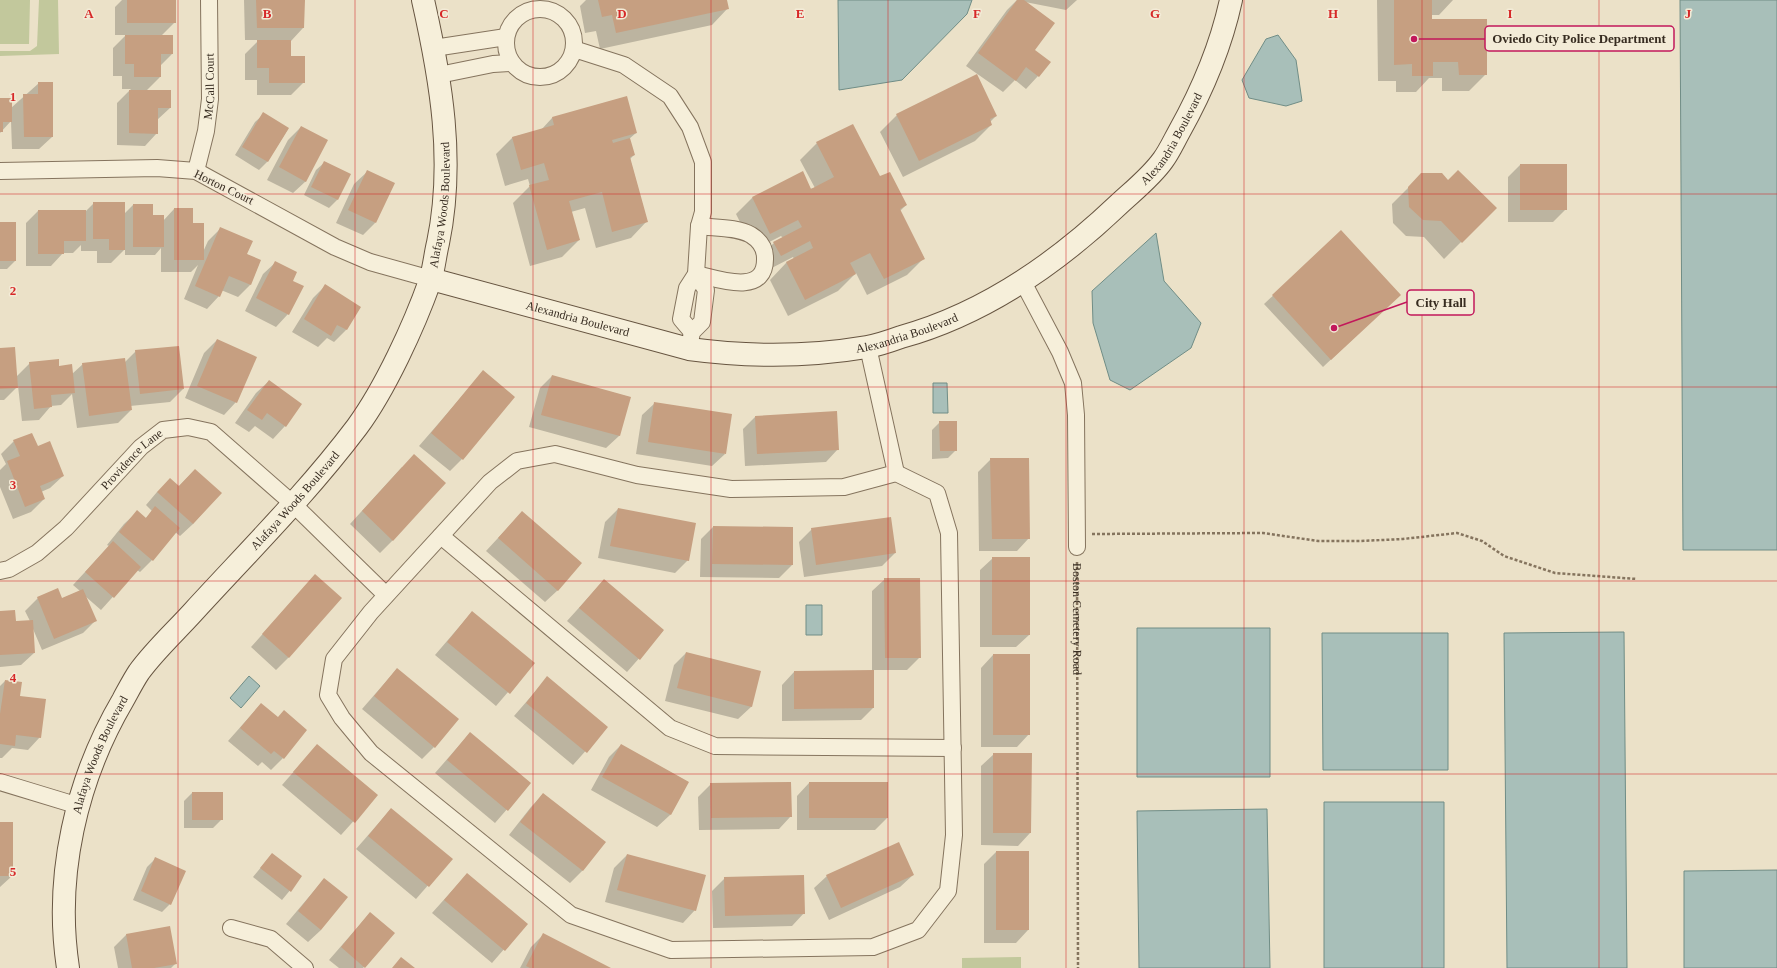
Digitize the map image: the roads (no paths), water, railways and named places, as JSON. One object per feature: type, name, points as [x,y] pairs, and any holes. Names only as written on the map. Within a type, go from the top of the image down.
[{"type":"street","name":"McCall Court","points":[[196,171],[206,131],[210,99],[210,0]]},
{"type":"street","name":"Alafaya Woods Boulevard","points":[[68,968],[65,948],[63,904],[67,854],[78,806],[95,754],[115,713],[140,672],[292,503],[358,425],[376,397],[402,347],[430,279],[441,227],[446,166],[445,131],[439,75],[423,0]]},
{"type":"street","name":"Alexandria Boulevard","points":[[430,279],[690,341],[726,354],[780,356],[868,347],[923,331],[975,310],[1023,282],[1092,230],[1163,160],[1202,87],[1226,23],[1231,0]]},
{"type":"street","points":[[533,9],[546,9],[559,14],[568,24],[574,36],[574,49],[569,62],[560,72],[548,77],[534,77],[522,72],[512,63],[506,50],[506,37],[511,25],[520,15],[533,9]]},
{"type":"street","points":[[434,48],[506,37]]},
{"type":"street","points":[[574,49],[624,65],[670,96],[690,127],[703,162],[703,212],[699,226],[696,274],[706,290],[702,322],[690,341]]},
{"type":"street","points":[[439,75],[493,64],[512,63]]},
{"type":"street","name":"Horton Court","points":[[0,171],[157,168],[196,171],[336,247],[370,262],[430,279]]},
{"type":"street","points":[[696,274],[736,283],[751,282],[762,273],[765,264],[763,246],[750,234],[742,231],[699,226]]},
{"type":"street","points":[[1023,282],[1060,352],[1073,383],[1076,415],[1077,540]]},
{"type":"street","points":[[868,347],[896,473]]},
{"type":"street","name":"Providence Lane","points":[[0,571],[9,569],[37,553],[66,528],[141,447],[163,430],[188,427],[211,432],[292,503],[386,595]]},
{"type":"street","points":[[555,454],[637,475],[731,489],[844,487],[896,473],[937,493],[949,533],[954,835],[948,891],[918,930],[873,947],[671,950],[571,915],[371,753],[342,718],[328,695],[334,659],[386,595],[490,482],[517,461],[555,454]]},
{"type":"street","points":[[441,536],[670,728],[715,746],[953,748]]},
{"type":"street","points":[[0,782],[78,806]]},
{"type":"street","points":[[231,928],[271,939],[305,968]]},
{"type":"water","points":[[838,0],[972,0],[967,14],[902,80],[839,90]]},
{"type":"water","points":[[1680,0],[1777,0],[1777,550],[1683,550]]},
{"type":"water","points":[[1278,35],[1296,60],[1302,101],[1286,106],[1249,98],[1242,80],[1266,39]]},
{"type":"water","points":[[1156,233],[1164,281],[1201,323],[1191,348],[1130,390],[1110,380],[1093,323],[1092,291]]},
{"type":"water","points":[[933,383],[947,383],[948,413],[933,413]]},
{"type":"water","points":[[806,605],[822,605],[822,635],[806,635]]},
{"type":"water","points":[[1137,628],[1270,628],[1270,777],[1137,777]]},
{"type":"water","points":[[1624,632],[1627,968],[1507,968],[1504,633]]},
{"type":"water","points":[[1322,633],[1448,633],[1448,770],[1323,770]]},
{"type":"water","points":[[249,676],[260,686],[241,708],[230,698]]},
{"type":"water","points":[[1324,802],[1444,802],[1444,968],[1324,968]]},
{"type":"water","points":[[1267,809],[1270,968],[1139,968],[1137,811]]},
{"type":"water","points":[[1777,870],[1777,968],[1684,968],[1684,871]]},
{"type":"place","name":"Oviedo City Police Department","points":[[1414,39]]},
{"type":"place","name":"City Hall","points":[[1334,328]]}]
